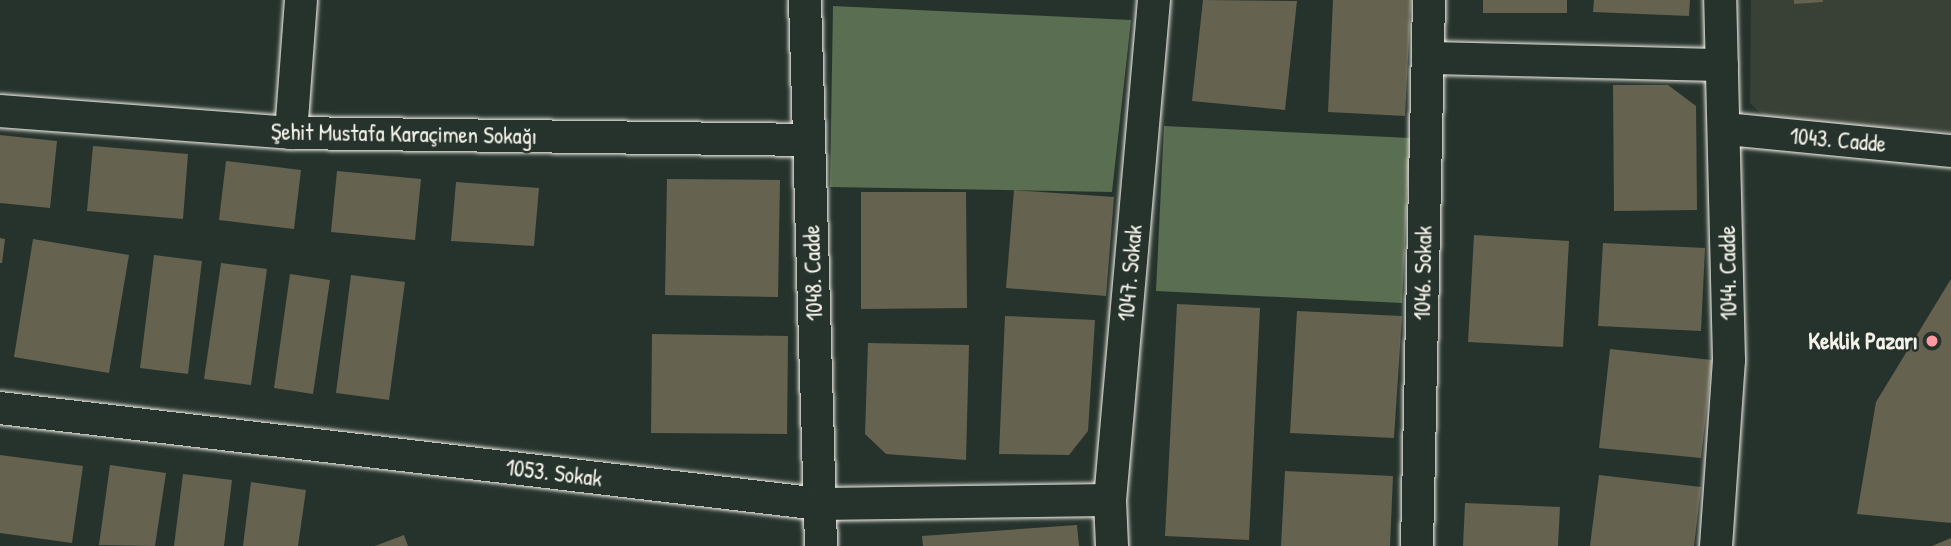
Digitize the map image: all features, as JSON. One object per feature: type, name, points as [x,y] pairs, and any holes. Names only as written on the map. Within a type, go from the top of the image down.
[{"type":"street","points":[[290,133],[301,0]]},
{"type":"street","name":"1048. Cadde","points":[[806,0],[821,546]]},
{"type":"street","name":"1047. Sokak","points":[[1112,546],[1110,500],[1154,0]]},
{"type":"street","name":"1046. Sokak","points":[[1417,546],[1429,0]]},
{"type":"street","name":"1044. Cadde","points":[[1716,546],[1729,360],[1726,130],[1720,0]]},
{"type":"street","points":[[1428,58],[1722,65]]},
{"type":"street","name":"Şehit Mustafa Karaçimen Sokağı","points":[[0,111],[290,133],[809,140]]},
{"type":"street","name":"1043. Cadde","points":[[1726,130],[1951,150]]},
{"type":"street","name":"1053. Sokak","points":[[0,408],[820,504],[1110,500]]},
{"type":"shaded area","points":[[1751,0],[1951,0],[1951,132],[1768,120],[1750,103]]},
{"type":"green space","points":[[833,6],[1131,20],[1112,192],[830,187]]},
{"type":"green space","points":[[1164,126],[1410,138],[1402,303],[1156,291]]},
{"type":"building","points":[[1203,0],[1297,1],[1285,110],[1192,101]]},
{"type":"building","points":[[1333,0],[1411,0],[1405,116],[1328,112]]},
{"type":"building","points":[[1483,0],[1567,0],[1567,13],[1483,13]]},
{"type":"building","points":[[1594,0],[1690,0],[1689,16],[1593,12]]},
{"type":"building","points":[[1794,0],[1823,0],[1823,2],[1794,4]]},
{"type":"building","points":[[1613,85],[1668,85],[1696,106],[1697,210],[1614,211]]},
{"type":"building","points":[[0,135],[57,141],[50,208],[0,203]]},
{"type":"building","points":[[93,146],[188,154],[183,219],[87,211]]},
{"type":"building","points":[[226,161],[301,170],[294,229],[219,220]]},
{"type":"building","points":[[337,171],[421,179],[415,240],[331,232]]},
{"type":"building","points":[[667,179],[780,180],[778,297],[665,295]]},
{"type":"building","points":[[456,182],[539,188],[534,246],[451,241]]},
{"type":"building","points":[[1014,190],[1114,197],[1106,296],[1006,288]]},
{"type":"building","points":[[861,192],[966,192],[967,308],[861,309]]},
{"type":"building","points":[[1474,235],[1569,241],[1563,347],[1468,342]]},
{"type":"building","points":[[0,238],[5,239],[2,263],[0,263]]},
{"type":"building","points":[[33,239],[129,255],[109,373],[14,357]]},
{"type":"building","points":[[1603,243],[1705,248],[1701,331],[1598,326]]},
{"type":"building","points":[[154,255],[202,261],[188,374],[140,368]]},
{"type":"building","points":[[221,263],[267,269],[251,385],[204,379]]},
{"type":"building","points":[[290,274],[330,280],[313,394],[274,388]]},
{"type":"building","points":[[351,275],[405,282],[389,400],[336,393]]},
{"type":"building","name":"Keklik Pazarı","points":[[1951,279],[1951,523],[1857,514],[1876,402]]},
{"type":"building","points":[[1177,304],[1260,308],[1249,540],[1165,536]]},
{"type":"building","points":[[1297,311],[1402,316],[1394,438],[1290,433]]},
{"type":"building","points":[[1005,316],[1095,320],[1088,431],[1069,455],[999,454]]},
{"type":"building","points":[[652,334],[788,336],[787,434],[651,433]]},
{"type":"building","points":[[868,343],[969,345],[966,460],[886,454],[865,434]]},
{"type":"building","points":[[1610,349],[1712,360],[1701,458],[1599,448]]},
{"type":"building","points":[[0,455],[83,466],[72,543],[0,533]]},
{"type":"building","points":[[110,465],[166,473],[155,546],[99,545]]},
{"type":"building","points":[[1285,471],[1393,476],[1390,546],[1281,546]]},
{"type":"building","points":[[183,474],[232,480],[224,546],[174,546]]},
{"type":"building","points":[[1599,475],[1701,487],[1694,546],[1590,546]]},
{"type":"building","points":[[251,482],[306,490],[298,546],[243,546]]},
{"type":"building","points":[[1465,503],[1560,507],[1558,546],[1463,546]]},
{"type":"building","points":[[1077,525],[1079,546],[923,546],[922,536]]},
{"type":"building","points":[[404,535],[408,546],[375,546]]},
{"type":"building","points":[[1951,538],[1951,546],[1932,546]]},
{"type":"place","name":"Keklik Pazarı","points":[[1932,341]]}]
